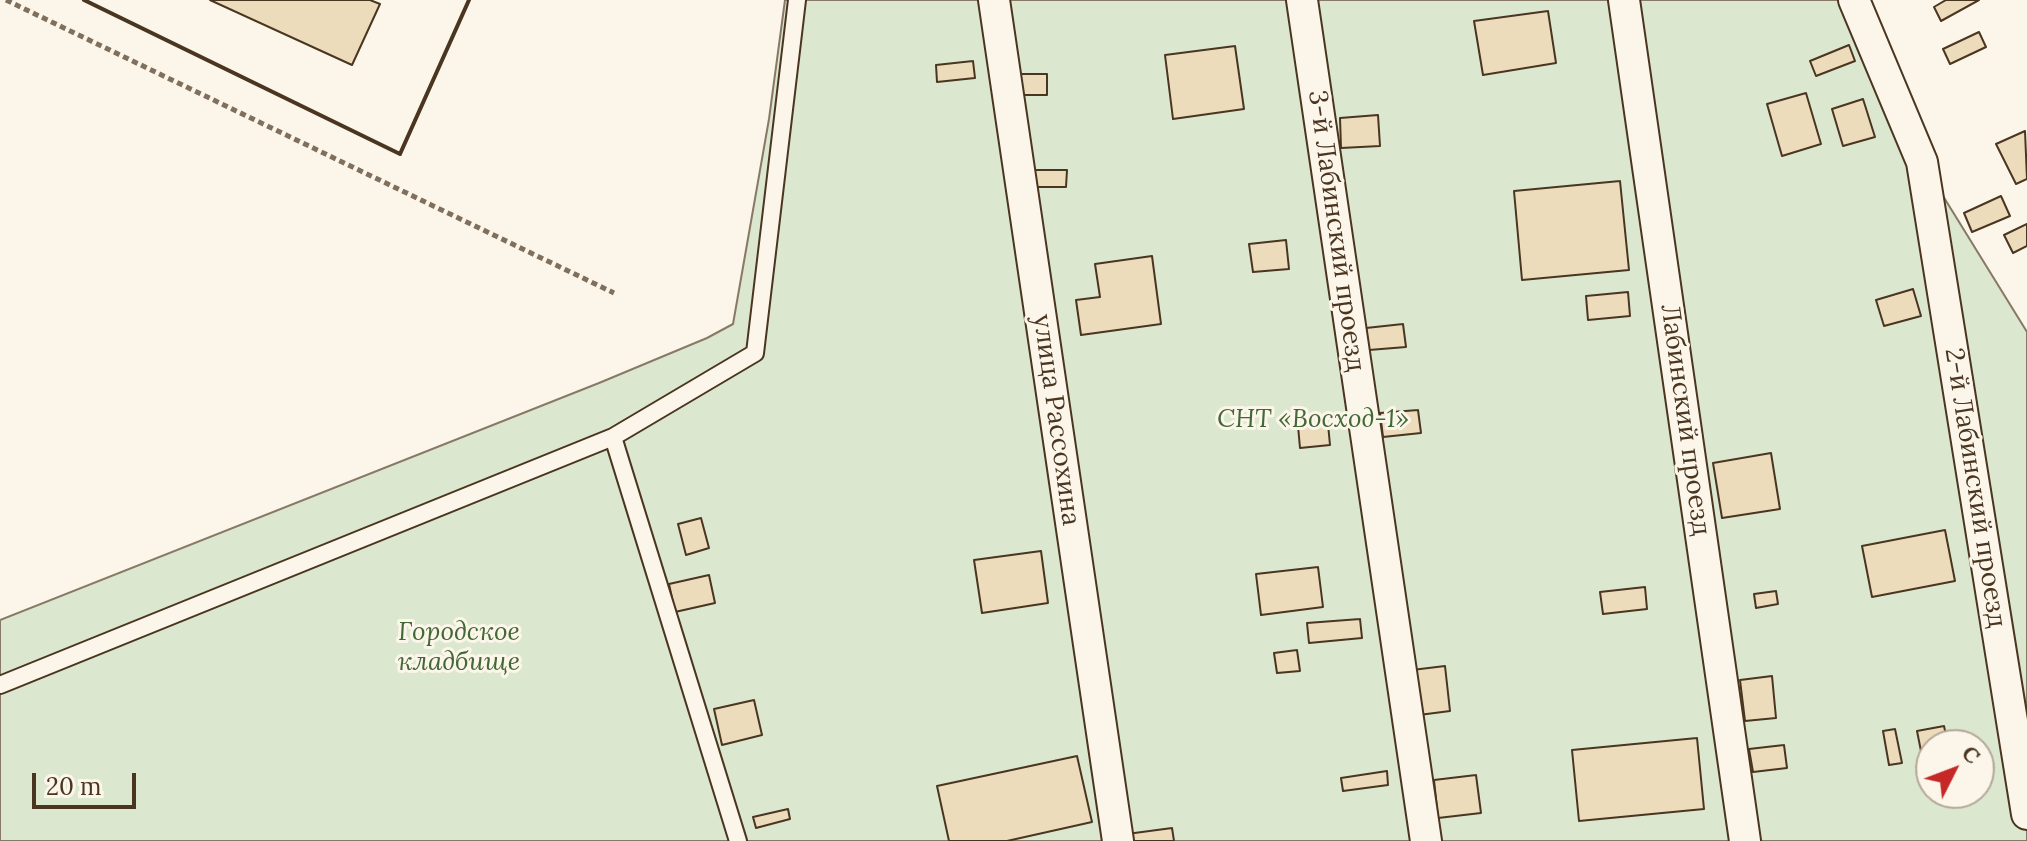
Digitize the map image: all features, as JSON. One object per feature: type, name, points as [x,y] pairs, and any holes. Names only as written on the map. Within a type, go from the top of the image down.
[{"type":"street","name":"улица Рассохина","points":[[994,0],[1118,841]]},
{"type":"street","name":"3-й Лабинский проезд","points":[[1302,0],[1426,841]]},
{"type":"street","name":"Лабинский проезд","points":[[1624,0],[1745,841]]},
{"type":"street","name":"2-й Лабинский проезд","points":[[1854,0],[1922,162],[2027,814]]},
{"type":"lane","points":[[0,685],[613,437],[755,353],[797,0]]},
{"type":"lane","points":[[613,437],[738,841]]},
{"type":"path","points":[[6,0],[614,293]]},
{"type":"green space","name":"СНТ «Восход-1»","points":[[785,0],[1854,0],[1922,162],[2027,332],[2027,841],[0,841],[0,620],[599,383],[733,324],[769,119]]},
{"type":"building","points":[[210,0],[370,0],[380,4],[352,65]]},
{"type":"building","points":[[1946,0],[1979,0],[1941,21],[1934,7]]},
{"type":"building","points":[[1548,11],[1556,63],[1483,75],[1474,21]]},
{"type":"building","points":[[1979,32],[1986,47],[1950,64],[1943,49]]},
{"type":"building","points":[[1849,45],[1855,61],[1816,76],[1810,61]]},
{"type":"building","points":[[1235,46],[1244,109],[1173,119],[1165,55]]},
{"type":"building","points":[[973,61],[975,78],[937,82],[936,65]]},
{"type":"building","points":[[1017,74],[1047,74],[1047,95],[1017,95]]},
{"type":"building","points":[[1806,93],[1821,144],[1782,156],[1767,104]]},
{"type":"building","points":[[1863,99],[1875,137],[1843,146],[1832,109]]},
{"type":"building","points":[[1378,115],[1380,146],[1341,148],[1340,118]]},
{"type":"building","points":[[2025,131],[2027,179],[2016,184],[1996,144]]},
{"type":"building","points":[[1034,170],[1067,170],[1066,187],[1034,187]]},
{"type":"building","points":[[1620,181],[1629,270],[1522,280],[1514,191]]},
{"type":"building","points":[[2001,196],[2010,216],[1972,232],[1964,213]]},
{"type":"building","points":[[2027,224],[2027,246],[2013,253],[2004,235]]},
{"type":"building","points":[[1286,240],[1289,269],[1253,272],[1249,244]]},
{"type":"building","points":[[1152,256],[1161,324],[1081,335],[1076,300],[1100,297],[1095,264]]},
{"type":"building","points":[[1913,289],[1921,316],[1884,326],[1876,300]]},
{"type":"building","points":[[1628,292],[1630,316],[1588,320],[1586,296]]},
{"type":"building","points":[[1403,324],[1406,347],[1369,350],[1366,328]]},
{"type":"building","points":[[1418,410],[1421,433],[1383,437],[1380,413]]},
{"type":"building","points":[[1328,424],[1330,445],[1300,448],[1298,426]]},
{"type":"building","points":[[1771,453],[1780,509],[1722,518],[1713,463]]},
{"type":"building","points":[[701,518],[709,548],[686,555],[678,524]]},
{"type":"building","points":[[1945,530],[1955,581],[1872,597],[1862,546]]},
{"type":"building","points":[[1041,551],[1048,603],[982,613],[974,560]]},
{"type":"building","points":[[1318,567],[1323,607],[1261,615],[1256,574]]},
{"type":"building","points":[[709,575],[715,603],[675,612],[669,584]]},
{"type":"building","points":[[1645,587],[1647,609],[1603,614],[1600,592]]},
{"type":"building","points":[[1776,591],[1778,604],[1756,608],[1754,594]]},
{"type":"building","points":[[1360,619],[1362,638],[1309,643],[1307,623]]},
{"type":"building","points":[[1297,650],[1300,671],[1277,673],[1274,653]]},
{"type":"building","points":[[1445,666],[1450,711],[1419,715],[1412,670]]},
{"type":"building","points":[[1772,676],[1776,718],[1745,721],[1740,680]]},
{"type":"building","points":[[754,700],[762,735],[722,745],[714,709]]},
{"type":"building","points":[[1895,729],[1902,763],[1889,765],[1883,731]]},
{"type":"building","points":[[1697,738],[1704,809],[1579,821],[1572,750]]},
{"type":"building","points":[[1784,745],[1787,768],[1753,772],[1749,749]]},
{"type":"building","points":[[1077,756],[1092,822],[1007,841],[949,841],[937,786]]},
{"type":"building","points":[[1387,771],[1388,785],[1343,791],[1341,778]]},
{"type":"building","points":[[1476,775],[1481,813],[1438,818],[1434,780]]},
{"type":"building","points":[[788,809],[790,819],[756,828],[753,817]]},
{"type":"building","points":[[1172,828],[1174,841],[1128,841],[1127,834]]},
{"type":"wall","points":[[84,0],[400,154],[469,0]]},
{"type":"park label","name":"Городское кладбище","points":[[459,648]]}]
